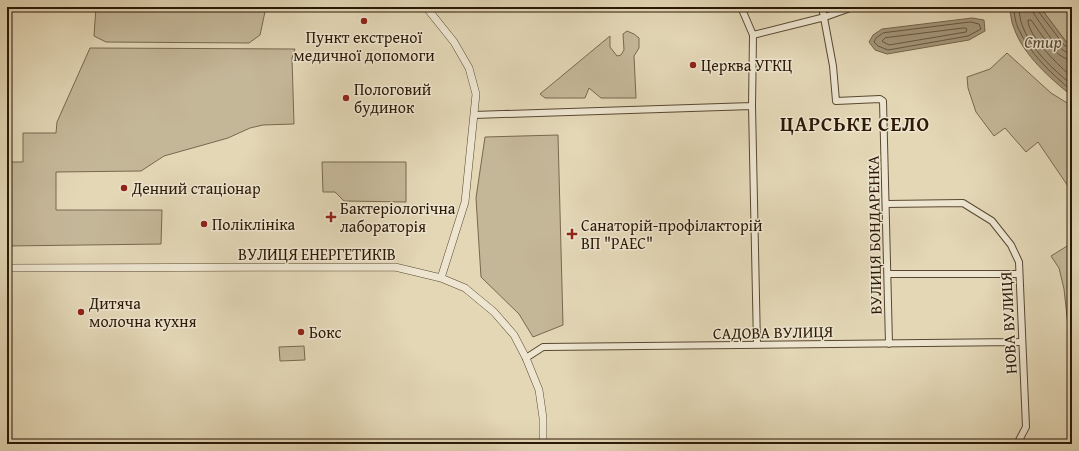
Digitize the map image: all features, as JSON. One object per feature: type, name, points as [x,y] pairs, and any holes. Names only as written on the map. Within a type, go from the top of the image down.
[{"type":"street","points":[[426,7],[454,42],[469,68],[476,94],[465,202],[440,278]]},
{"type":"street","points":[[741,7],[753,35],[752,106],[757,345]]},
{"type":"street","name":"ВУЛИЦЯ БОНДАРЕНКА","points":[[822,7],[833,66],[836,101],[883,100],[889,344]]},
{"type":"street","points":[[753,35],[825,17],[853,7]]},
{"type":"street","points":[[474,115],[752,106]]},
{"type":"street","name":"НОВА ВУЛИЦЯ","points":[[886,204],[963,203],[992,221],[1011,245],[1019,262],[1026,427],[1017,444]]},
{"type":"street","name":"ВУЛИЦЯ ЕНЕРГЕТИКІВ","points":[[7,268],[395,267],[440,278],[465,288],[494,312],[514,335],[526,358],[539,390],[543,418],[543,444]]},
{"type":"street","points":[[888,274],[1019,274]]},
{"type":"street","name":"САДОВА ВУЛИЦЯ","points":[[526,358],[543,347],[1022,342]]},
{"type":"shaded area","points":[[96,7],[266,7],[260,35],[249,43],[106,42],[94,36]]},
{"type":"shaded area","points":[[1040,7],[1072,7],[1072,46],[1067,43]]},
{"type":"shaded area","points":[[627,31],[639,38],[639,48],[634,56],[636,98],[601,98],[589,88],[585,98],[545,98],[540,94],[610,36],[610,47],[617,56],[621,55],[624,50],[623,34]]},
{"type":"shaded area","points":[[90,48],[295,49],[292,58],[294,124],[263,125],[250,128],[228,138],[164,156],[141,171],[56,172],[56,210],[162,210],[161,244],[7,246],[7,162],[23,162],[23,133],[56,133],[57,122]]},
{"type":"shaded area","points":[[1007,53],[1051,93],[1072,106],[1072,192],[1038,142],[1026,152],[1005,128],[994,136],[976,112],[968,88],[967,77],[990,69]]},
{"type":"shaded area","points":[[558,135],[563,325],[533,337],[519,314],[481,277],[476,198],[485,137]]},
{"type":"shaded area","points":[[322,162],[406,162],[406,202],[344,201],[335,192],[323,192]]},
{"type":"shaded area","points":[[1072,243],[1072,326],[1068,326],[1064,289],[1059,268],[1051,256]]},
{"type":"shaded area","points":[[304,346],[305,360],[280,361],[279,347]]},
{"type":"water","name":"Стир","points":[[1009,7],[1040,7],[1067,43],[1072,46],[1072,96],[1038,66],[1024,48],[1013,26]]},
{"type":"water","points":[[972,18],[984,20],[985,31],[969,40],[887,54],[875,50],[869,42],[873,35],[882,29]]},
{"type":"place","name":"Пункт екстреної медичної допомоги","points":[[364,21]]},
{"type":"place","name":"Церква УГКЦ","points":[[693,65]]},
{"type":"place","name":"Пологовий будинок","points":[[346,98]]},
{"type":"place","name":"Денний стаціонар","points":[[124,188]]},
{"type":"place","name":"Бактеріологічна лабораторія","points":[[331,217]]},
{"type":"place","name":"Поліклініка","points":[[204,224]]},
{"type":"place","name":"Санаторій-профілакторій ВП \"РАЕС\"","points":[[572,234]]},
{"type":"place","name":"Дитяча молочна кухня","points":[[81,312]]},
{"type":"place","name":"Бокс","points":[[301,332]]},
{"type":"district","name":"ЦАРСЬКЕ СЕЛО","points":[[855,123]]}]
